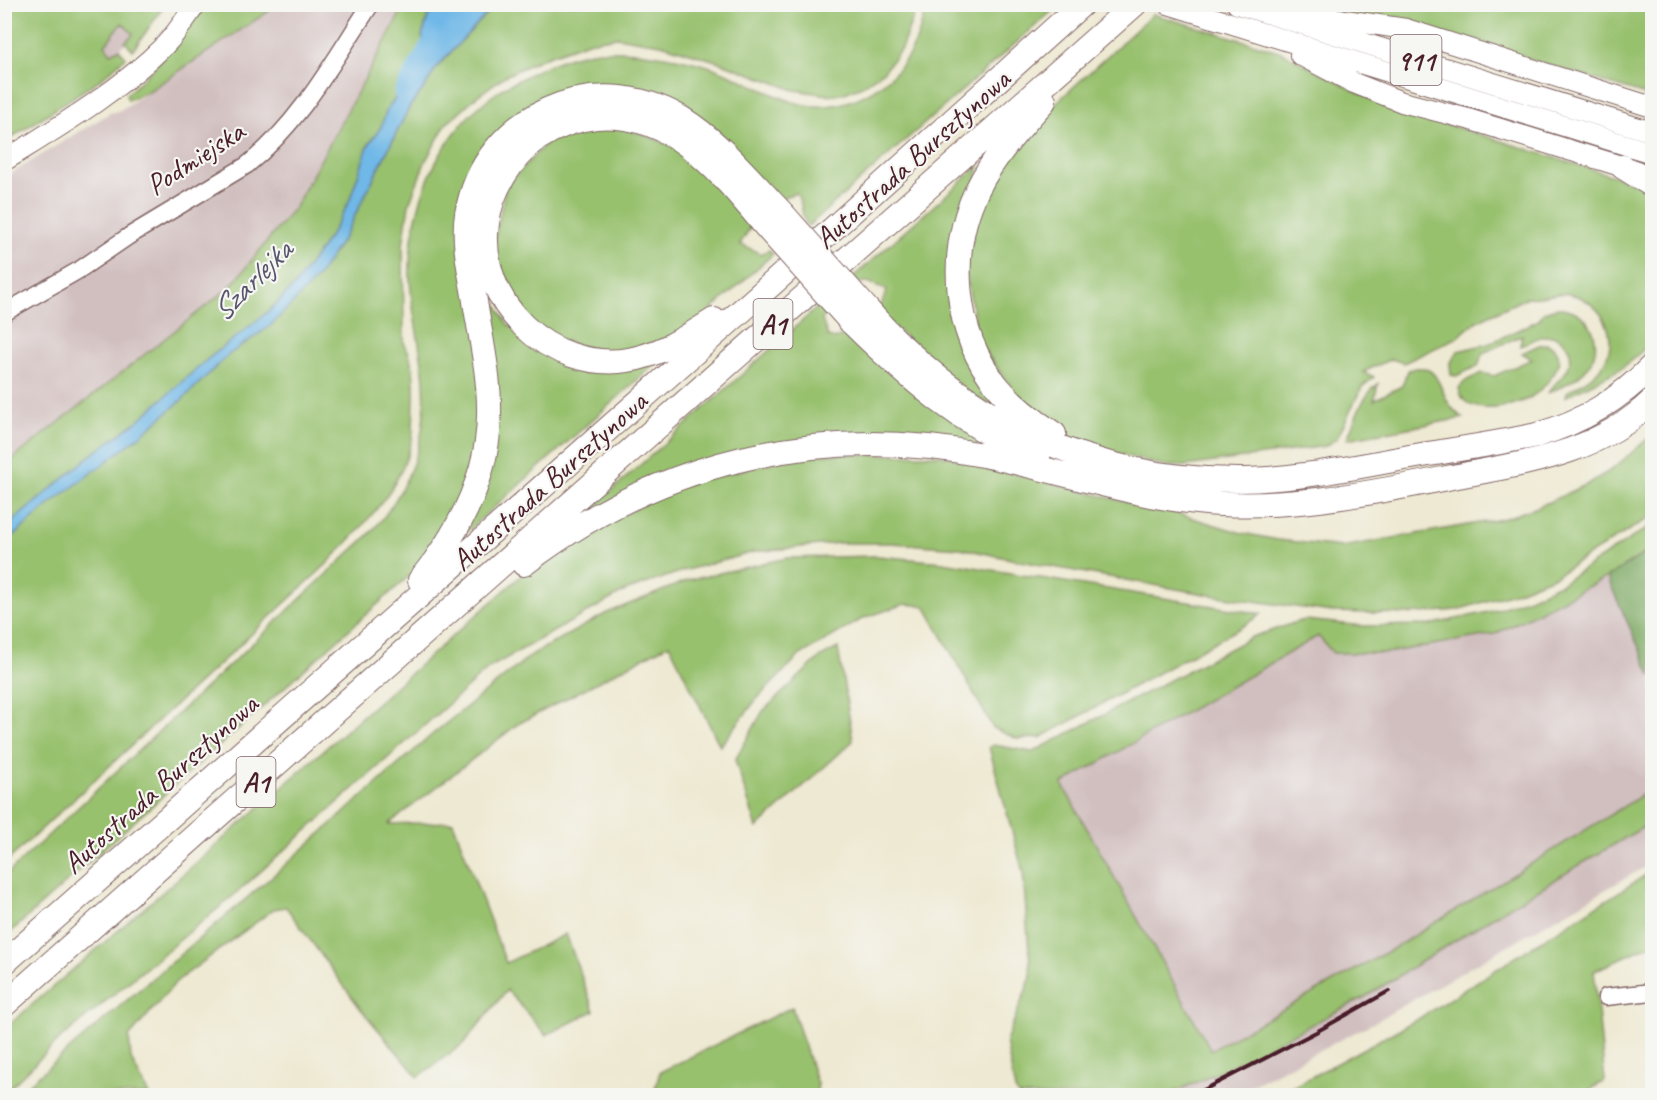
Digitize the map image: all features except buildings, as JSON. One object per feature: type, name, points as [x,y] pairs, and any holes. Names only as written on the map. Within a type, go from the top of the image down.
[{"type":"highway","name":"Autostrada Bursztynowa","points":[[4,963],[774,282],[1082,4]]},
{"type":"highway","name":"Autostrada Bursztynowa","points":[[4,1005],[1135,4]]},
{"type":"highway","points":[[1091,469],[1052,433],[1025,413],[998,387],[986,370],[972,342],[962,310],[959,267],[964,225],[977,190],[986,174],[1002,151],[1098,36]]},
{"type":"highway","points":[[369,641],[438,558],[465,512],[482,466],[488,432],[488,399],[483,348],[467,249],[466,226],[471,198],[477,183],[499,145],[531,118],[560,104],[591,97],[639,101],[670,112],[701,132],[775,221],[859,315],[963,398],[1135,491],[1197,502],[1246,504],[1305,502],[1411,485],[1545,458],[1595,442],[1629,422],[1653,401]]},
{"type":"highway","points":[[774,282],[662,350],[629,360],[597,362],[575,357],[547,345],[518,322],[494,284],[486,238],[492,201],[508,170],[523,151],[545,134],[558,128],[580,120],[605,117],[628,118],[648,123],[674,135],[690,146],[775,221]]},
{"type":"highway","points":[[1623,167],[1653,185]]},
{"type":"highway","points":[[1634,384],[1653,353]]},
{"type":"highway","points":[[448,612],[618,504],[695,471],[765,453],[845,444],[920,446],[1091,469],[1203,479],[1250,480],[1296,476],[1537,435],[1580,420],[1605,406],[1653,366]]},
{"type":"main road","points":[[148,59],[180,4]]},
{"type":"main road","points":[[4,161],[90,107],[120,84],[166,44],[196,4]]},
{"type":"main road","name":"911","points":[[1168,4],[1246,29],[1593,124],[1653,132]]},
{"type":"main road","name":"911","points":[[1237,4],[1593,124],[1653,153]]},
{"type":"main road","points":[[1254,4],[1327,18],[1406,29],[1653,107]]},
{"type":"main road","points":[[1246,29],[1376,92],[1653,175]]},
{"type":"street","name":"Podmiejska","points":[[4,313],[79,270],[129,236],[247,165],[263,152],[299,110],[371,4]]},
{"type":"street","points":[[1606,997],[1653,992]]},
{"type":"shaded area","points":[[278,5],[405,5],[295,207],[230,287],[5,465],[5,177],[110,113],[119,111]]},
{"type":"shaded area","points":[[122,23],[134,34],[119,49],[111,53],[105,45]]},
{"type":"shaded area","points":[[1607,577],[1652,677],[1652,789],[1396,947],[1211,1050],[1062,784],[1318,636],[1494,634]]},
{"type":"shaded area","points":[[1652,822],[1652,863],[1373,1023],[1233,1095],[1168,1096],[1365,997],[1504,910]]},
{"type":"green space","points":[[5,4],[165,5],[133,50],[125,42],[133,34],[122,23],[105,45],[111,53],[119,49],[126,57],[101,79],[5,142]]},
{"type":"green space","points":[[204,5],[278,5],[149,91],[128,100],[126,95],[154,68]]},
{"type":"green space","points":[[405,5],[438,5],[428,17],[422,36],[430,59],[415,70],[397,94],[381,127],[368,146],[349,202],[332,233],[295,285],[269,311],[203,363],[139,420],[90,456],[5,528],[5,465],[230,287],[295,207]]},
{"type":"green space","points":[[495,5],[918,5],[901,49],[884,71],[862,86],[842,94],[829,95],[794,90],[719,62],[661,44],[616,37],[588,42],[545,57],[505,76],[476,97],[446,124],[425,162],[409,204],[403,245],[404,343],[412,364],[414,394],[412,439],[399,475],[378,507],[327,564],[5,863],[5,543],[49,505],[136,439],[183,399],[228,355],[270,326],[319,275],[344,237],[410,106],[436,68]]},
{"type":"green space","points":[[927,5],[1059,5],[808,226],[797,193],[786,196],[780,201],[677,107],[485,154],[483,406],[463,500],[417,569],[5,937],[5,876],[364,539],[394,502],[408,476],[418,450],[423,423],[423,373],[410,271],[414,228],[426,185],[435,165],[462,124],[502,89],[555,62],[600,51],[665,56],[708,66],[793,102],[812,106],[830,106],[866,94],[896,71],[908,56],[917,39]]},
{"type":"green space","points":[[1290,5],[1652,5],[1652,97],[1506,52]]},
{"type":"green space","points":[[1153,14],[1282,52],[1359,93],[1404,111],[1636,183],[1652,194],[1652,340],[1650,344],[1622,368],[1565,397],[1567,392],[1591,377],[1603,364],[1610,343],[1606,322],[1592,305],[1573,295],[1528,297],[1477,321],[1456,338],[1404,363],[1391,359],[1363,372],[1374,377],[1362,387],[1337,438],[1326,446],[1186,466],[1163,466],[1090,446],[1059,431],[1023,403],[979,342],[965,271],[981,200],[1032,125]]},
{"type":"green space","points":[[614,124],[685,150],[753,223],[740,244],[761,254],[769,250],[773,254],[700,320],[667,339],[609,355],[554,342],[511,303],[493,247],[506,186],[550,139]]},
{"type":"green space","points":[[979,166],[953,302],[1035,430],[967,392],[875,310],[882,303],[887,290],[868,282],[859,283],[853,277]]},
{"type":"green space","points":[[478,271],[508,325],[653,366],[464,534],[482,491]]},
{"type":"green space","points":[[820,305],[826,313],[822,320],[828,337],[835,339],[850,332],[1010,453],[837,439],[584,515]]},
{"type":"green space","points":[[1556,308],[1577,313],[1585,319],[1595,337],[1593,358],[1584,372],[1569,382],[1548,393],[1566,371],[1570,362],[1566,345],[1552,336],[1539,337],[1520,346],[1522,335],[1483,353],[1478,366],[1456,376],[1451,375],[1450,364],[1458,351],[1488,344],[1539,320],[1544,312]]},
{"type":"green space","points":[[1547,344],[1555,349],[1558,363],[1550,379],[1531,397],[1512,405],[1489,408],[1469,404],[1462,398],[1459,388],[1465,381],[1482,373],[1494,376],[1532,359],[1522,353]]},
{"type":"green space","points":[[1416,368],[1429,370],[1434,374],[1449,404],[1463,418],[1347,439],[1359,409],[1372,389],[1378,384],[1374,400],[1402,386],[1408,370]]},
{"type":"green space","points":[[1652,435],[1652,516],[1555,576],[1513,593],[1457,610],[1408,614],[1332,612],[1210,595],[960,548],[892,543],[839,543],[754,552],[683,571],[625,591],[489,668],[233,896],[61,1038],[4,1095],[4,1029],[524,573],[550,553],[683,484],[808,454],[941,455],[1166,510],[1242,533],[1278,540],[1342,547],[1502,519],[1538,507],[1590,483],[1614,468]]},
{"type":"green space","points":[[1652,525],[1652,549],[1607,577],[1495,634],[1386,653],[1333,653],[1318,636],[1062,784],[1211,1050],[1396,947],[1652,789],[1652,822],[1504,910],[1365,997],[1217,1073],[1168,1095],[1019,1096],[1015,1090],[1006,1041],[1031,977],[1023,872],[989,747],[994,745],[1033,752],[1252,637],[1297,622],[1305,620],[1364,626],[1429,625],[1493,611],[1562,583]]},
{"type":"green space","points":[[1652,549],[1652,677],[1607,577]]},
{"type":"green space","points":[[877,556],[943,562],[1261,614],[1240,628],[1040,738],[1017,739],[993,728],[925,606],[905,604],[864,618],[800,655],[756,700],[720,746],[669,644],[518,724],[389,824],[453,822],[506,963],[566,934],[594,1011],[546,1035],[507,990],[463,1044],[418,1077],[360,1008],[286,907],[274,909],[177,981],[129,1037],[131,1059],[149,1095],[25,1095],[24,1092],[31,1082],[275,874],[435,732],[533,654],[607,613],[689,580],[787,558]]},
{"type":"green space","points":[[838,648],[853,741],[757,828],[735,760],[763,711],[819,658]]},
{"type":"green space","points":[[1652,871],[1652,944],[1594,971],[1605,1081],[1581,1095],[1278,1095],[1418,1019]]},
{"type":"green space","points":[[792,1007],[817,1084],[818,1095],[653,1095],[660,1072]]},
{"type":"water","points":[[439,4],[495,5],[436,68],[410,106],[344,237],[319,275],[270,326],[228,355],[183,399],[136,439],[49,505],[5,543],[5,528],[90,456],[139,420],[203,363],[269,311],[295,285],[332,233],[349,202],[368,146],[381,127],[387,109],[415,70],[430,59],[422,36],[428,17]]},
{"type":"waterway","name":"Szarlejka","points":[[405,93],[430,48],[460,4]]},
{"type":"railway","points":[[1192,1096],[1316,1032],[1389,991]]}]
